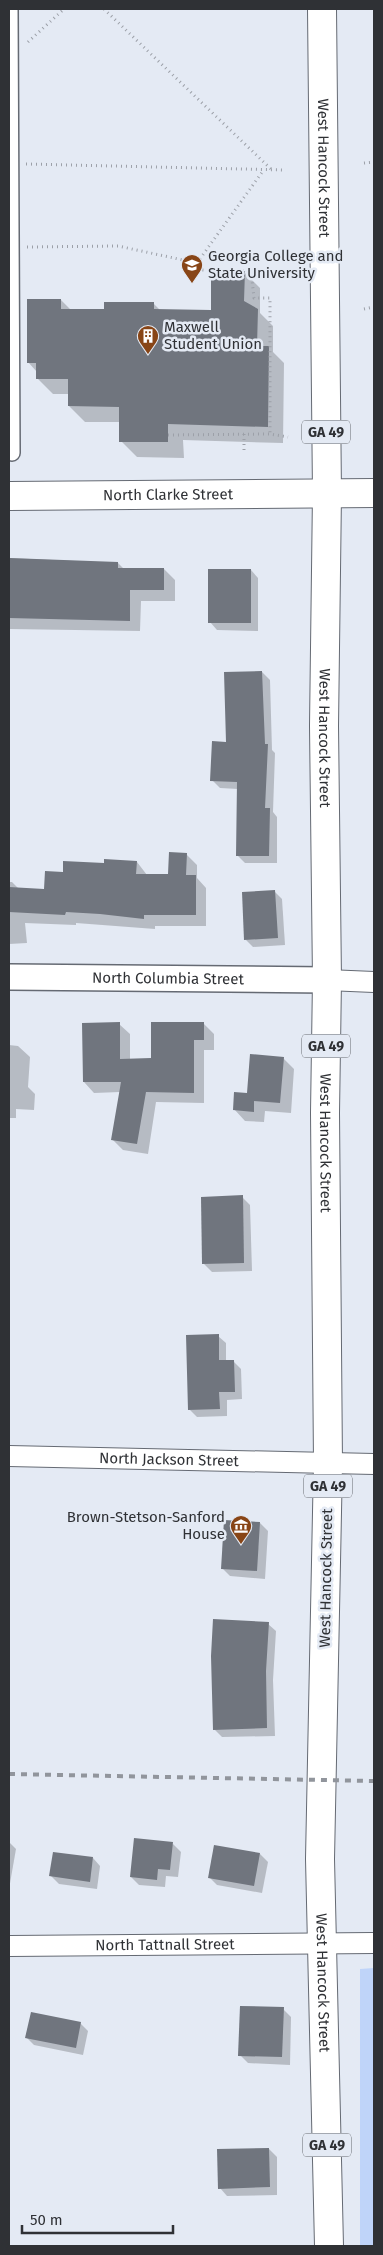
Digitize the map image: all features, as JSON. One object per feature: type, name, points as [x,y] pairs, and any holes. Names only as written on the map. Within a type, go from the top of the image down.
[{"type":"main road","name":"West Hancock Street","points":[[322,9],[327,494],[324,726],[328,980],[326,1113],[328,1463],[320,1860],[329,2246]]},
{"type":"main road","name":"North Clarke Street","points":[[9,496],[374,493]]},
{"type":"street","points":[[10,9],[12,453]]},
{"type":"street","name":"North Columbia Street","points":[[9,977],[328,980]]},
{"type":"street","points":[[328,980],[374,982]]},
{"type":"street","name":"North Jackson Street","points":[[9,1456],[374,1464]]},
{"type":"street","name":"North Tattnall Street","points":[[9,1946],[374,1943]]},
{"type":"path","points":[[10,58],[64,9]]},
{"type":"path","points":[[104,9],[272,170]]},
{"type":"path","points":[[364,163],[374,162]]},
{"type":"path","points":[[10,164],[285,170]]},
{"type":"path","points":[[198,263],[263,170]]},
{"type":"path","points":[[11,248],[118,246],[198,263]]},
{"type":"path","points":[[198,263],[200,270],[251,271],[254,298],[270,298],[270,434]]},
{"type":"path","points":[[364,309],[374,307]]},
{"type":"path","points":[[244,434],[244,450]]},
{"type":"path","points":[[168,435],[270,434],[288,438]]},
{"type":"shaded area","points":[[374,1968],[374,2246],[360,2246],[360,1969]]},
{"type":"building","name":"Maxwell Student Union","points":[[211,271],[245,271],[244,301],[258,309],[257,346],[269,346],[268,427],[168,424],[168,442],[119,442],[119,407],[68,406],[68,379],[36,379],[36,363],[27,363],[27,299],[61,299],[61,309],[104,309],[104,302],[154,302],[154,309],[211,310]]},
{"type":"building","points":[[9,558],[118,562],[118,568],[164,568],[164,590],[130,590],[130,621],[9,618]]},
{"type":"building","points":[[208,569],[251,569],[251,623],[208,623]]},
{"type":"building","points":[[262,671],[265,744],[268,744],[265,808],[270,808],[269,856],[236,856],[237,782],[210,781],[212,741],[226,742],[224,672]]},
{"type":"building","points":[[169,852],[187,853],[186,875],[196,875],[196,915],[144,915],[144,919],[66,912],[65,915],[9,912],[9,887],[44,889],[45,871],[63,872],[63,861],[104,863],[104,859],[137,861],[136,874],[168,874]]},
{"type":"building","points":[[275,890],[278,938],[244,940],[242,892]]},
{"type":"building","points":[[120,1022],[120,1059],[151,1058],[151,1022],[204,1022],[204,1040],[194,1040],[194,1093],[146,1092],[137,1144],[111,1140],[121,1082],[83,1082],[82,1023]]},
{"type":"building","points":[[250,1054],[284,1057],[280,1103],[254,1101],[254,1112],[233,1110],[234,1092],[247,1093]]},
{"type":"building","points":[[243,1195],[244,1263],[202,1264],[201,1197]]},
{"type":"building","points":[[219,1334],[219,1360],[234,1360],[235,1392],[219,1392],[220,1409],[188,1410],[186,1335]]},
{"type":"building","name":"Brown-Stetson-Sanford House","points":[[224,1520],[260,1522],[257,1571],[221,1569]]},
{"type":"building","points":[[213,1619],[269,1622],[266,1671],[267,1728],[213,1730],[211,1656]]},
{"type":"building","points":[[134,1838],[173,1842],[170,1870],[158,1869],[157,1880],[130,1877]]},
{"type":"building","points":[[214,1845],[260,1853],[254,1886],[208,1878]]},
{"type":"building","points":[[53,1852],[93,1857],[90,1882],[49,1876]]},
{"type":"building","points":[[240,2006],[284,2007],[282,2057],[238,2056]]},
{"type":"building","points":[[31,2012],[81,2022],[76,2048],[25,2038]]},
{"type":"building","points":[[269,2148],[270,2187],[218,2189],[217,2149]]},
{"type":"railway","points":[[9,1774],[374,1781]]},
{"type":"place","name":"Georgia College and State University","points":[[192,284]]},
{"type":"place","name":"Maxwell Student Union","points":[[148,355]]},
{"type":"place","name":"Brown-Stetson-Sanford House","points":[[241,1545]]}]
